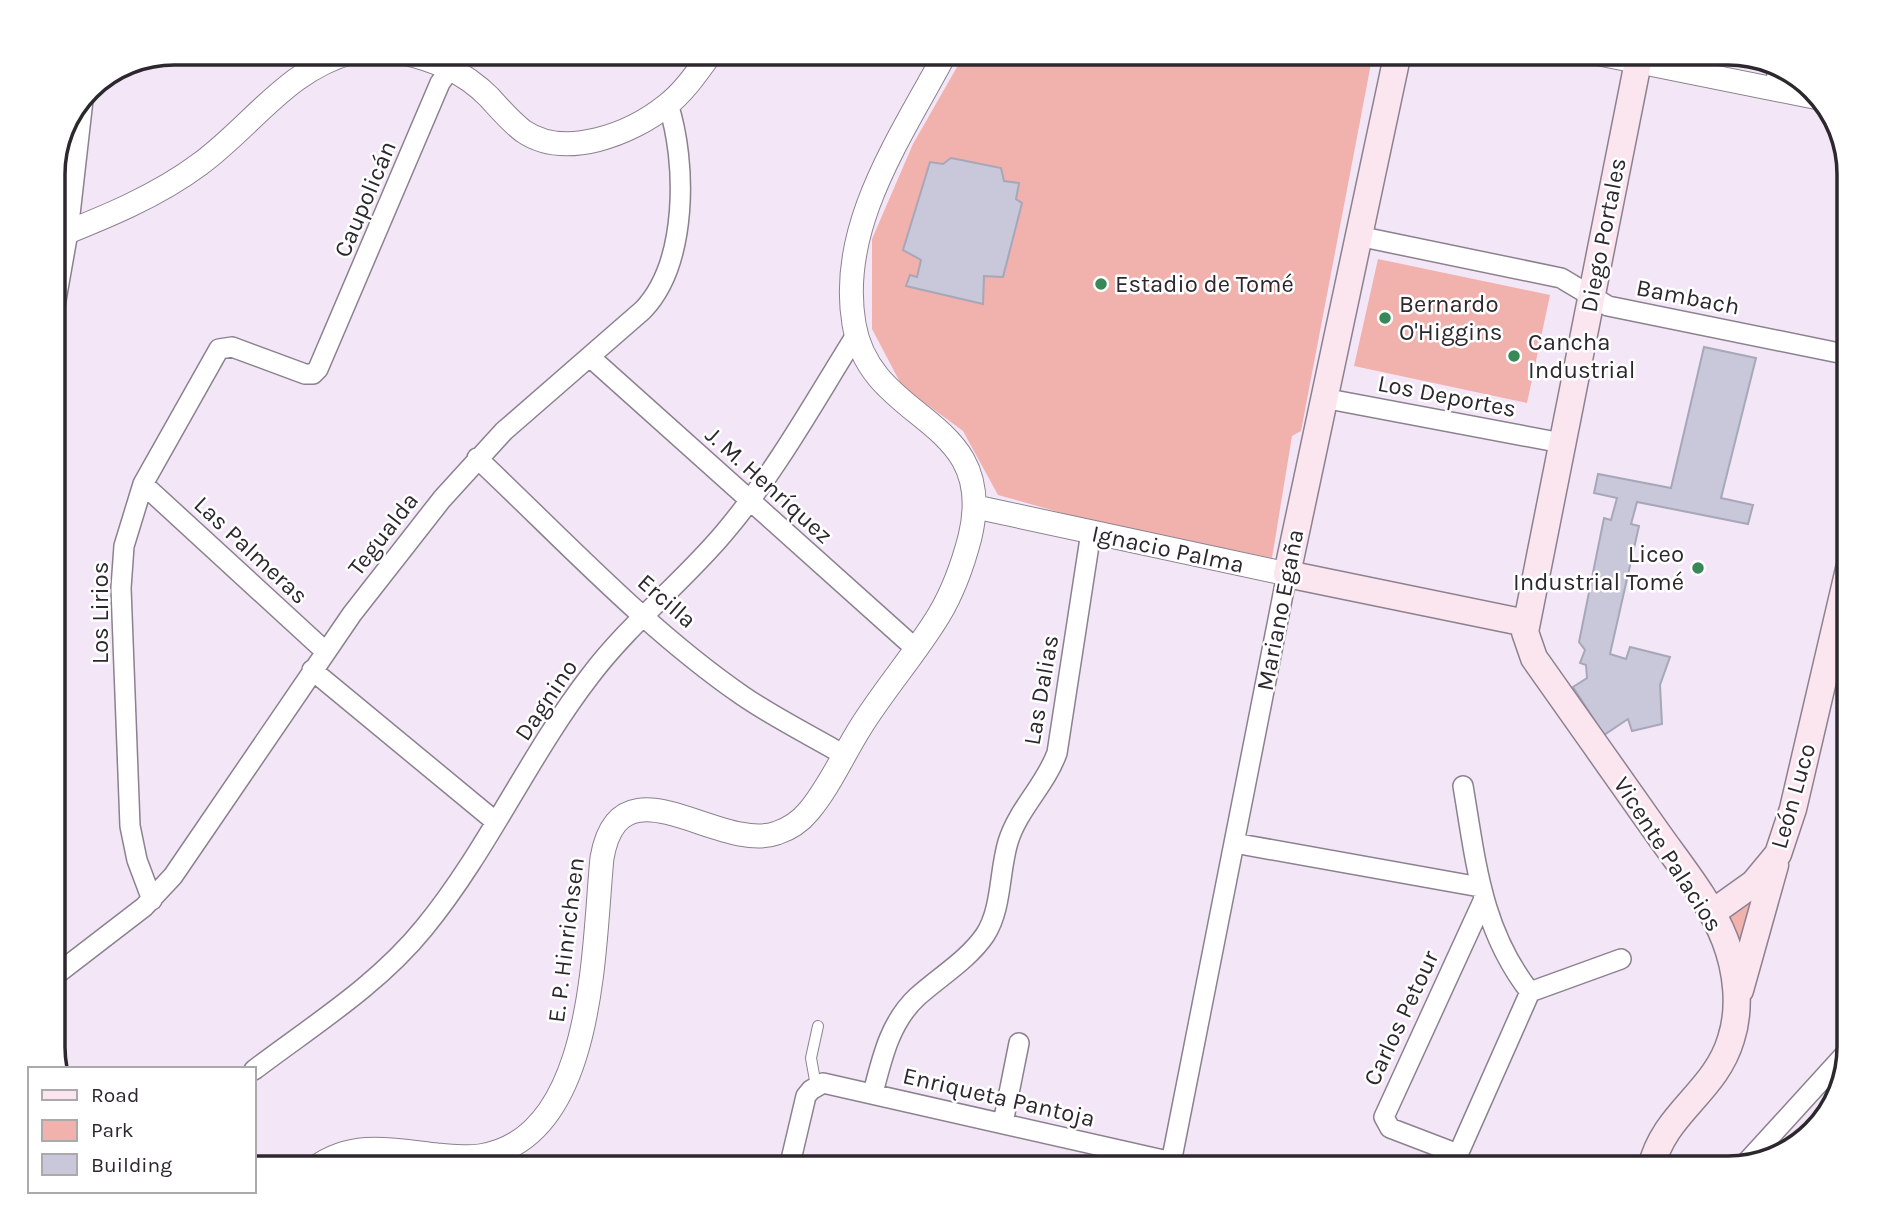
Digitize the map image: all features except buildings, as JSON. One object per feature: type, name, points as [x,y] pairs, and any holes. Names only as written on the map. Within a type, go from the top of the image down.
[{"type":"main road","name":"Mariano Egaña","points":[[1287,574],[1395,65]]},
{"type":"main road","name":"Diego Portales","points":[[1526,623],[1638,65]]},
{"type":"main road","name":"Ignacio Palma","points":[[1287,574],[1526,623]]},
{"type":"main road","name":"Vicente Palacios","points":[[1526,623],[1527,640],[1534,658],[1712,914],[1730,954],[1737,1002],[1736,1020],[1726,1055],[1710,1082],[1672,1121],[1655,1156]]},
{"type":"main road","name":"León Luco","points":[[1712,914],[1754,883],[1779,854],[1793,809],[1837,624]]},
{"type":"main road","points":[[1737,1002],[1779,854]]},
{"type":"street","points":[[65,233],[170,184],[214,153],[283,89],[319,65]]},
{"type":"street","name":"Caupolicán","points":[[223,347],[232,347],[305,374],[313,374],[318,369],[440,83],[453,65]]},
{"type":"street","points":[[460,65],[472,82],[519,127],[546,142],[579,142],[611,135],[641,123],[668,104],[701,65]]},
{"type":"street","points":[[939,65],[887,156],[868,208],[852,283],[856,335],[866,359],[881,381],[959,450],[974,482],[976,507]]},
{"type":"street","points":[[1687,65],[1777,78]]},
{"type":"street","name":"Tegualda","points":[[65,968],[152,900],[173,876],[312,670],[407,540],[477,458],[651,302],[667,272],[681,178],[678,140],[668,104]]},
{"type":"street","points":[[65,206],[80,120]]},
{"type":"street","name":"Bambach","points":[[1358,236],[1561,278],[1608,306],[1837,352]]},
{"type":"street","name":"Dagnino","points":[[256,1068],[364,987],[406,949],[439,910],[587,679],[642,615],[707,552],[750,500],[856,335]]},
{"type":"street","name":"Los Lirios","points":[[152,900],[136,860],[130,826],[121,587],[128,526],[143,484],[216,352],[223,347]]},
{"type":"street","name":"J. M. Henríquez","points":[[590,357],[916,649]]},
{"type":"street","name":"Los Deportes","points":[[1324,398],[1562,443]]},
{"type":"street","name":"Ercilla","points":[[477,458],[642,615],[744,697],[844,755]]},
{"type":"street","name":"Las Palmeras","points":[[143,484],[326,652]]},
{"type":"street","name":"Ignacio Palma","points":[[976,507],[1287,574]]},
{"type":"street","name":"E. P. Hinrichsen","points":[[335,1156],[351,1150],[392,1150],[480,1156],[517,1142],[541,1121],[565,1080],[581,1039],[591,977],[603,849],[610,832],[621,818],[638,810],[655,809],[732,834],[769,836],[792,827],[809,811],[952,592],[965,558],[976,507]]},
{"type":"street","name":"Las Dalias","points":[[873,1093],[884,1051],[898,1019],[916,998],[977,945],[992,921],[1009,839],[1025,806],[1046,779],[1057,753],[1091,532]]},
{"type":"street","name":"Mariano Egaña","points":[[1173,1156],[1287,574]]},
{"type":"street","points":[[312,670],[496,822]]},
{"type":"street","points":[[1463,786],[1482,894],[1504,955],[1530,992],[1621,960]]},
{"type":"street","points":[[1234,843],[1482,894]]},
{"type":"street","name":"Carlos Petour","points":[[1445,1156],[1390,1128],[1384,1116],[1482,894]]},
{"type":"street","name":"Carlos Petour","points":[[1457,1156],[1530,992]]},
{"type":"street","points":[[1003,1123],[1019,1043]]},
{"type":"street","points":[[1755,1153],[1835,1065]]},
{"type":"street","name":"Enriqueta Pantoja","points":[[816,1086],[831,1083],[1135,1156]]},
{"type":"street","points":[[792,1156],[806,1096],[816,1086]]},
{"type":"street","points":[[392,1150],[398,1156]]},
{"type":"lane","points":[[816,1086],[811,1058],[818,1026]]},
{"type":"green space","name":"Estadio de Tomé","points":[[958,65],[1371,65],[1301,431],[1292,436],[1272,558],[1087,520],[998,495],[963,431],[902,386],[872,329],[872,239],[913,144]]},
{"type":"green space","points":[[1378,259],[1550,295],[1527,403],[1354,366]]},
{"type":"green space","points":[[1759,897],[1743,955],[1729,918]]},
{"type":"place","name":"Estadio de Tomé","points":[[1101,284]]},
{"type":"place","name":"Bernardo O'Higgins","points":[[1385,318]]},
{"type":"place","name":"Cancha Industrial","points":[[1514,356]]},
{"type":"place","name":"Liceo Industrial Tomé","points":[[1698,568]]}]
